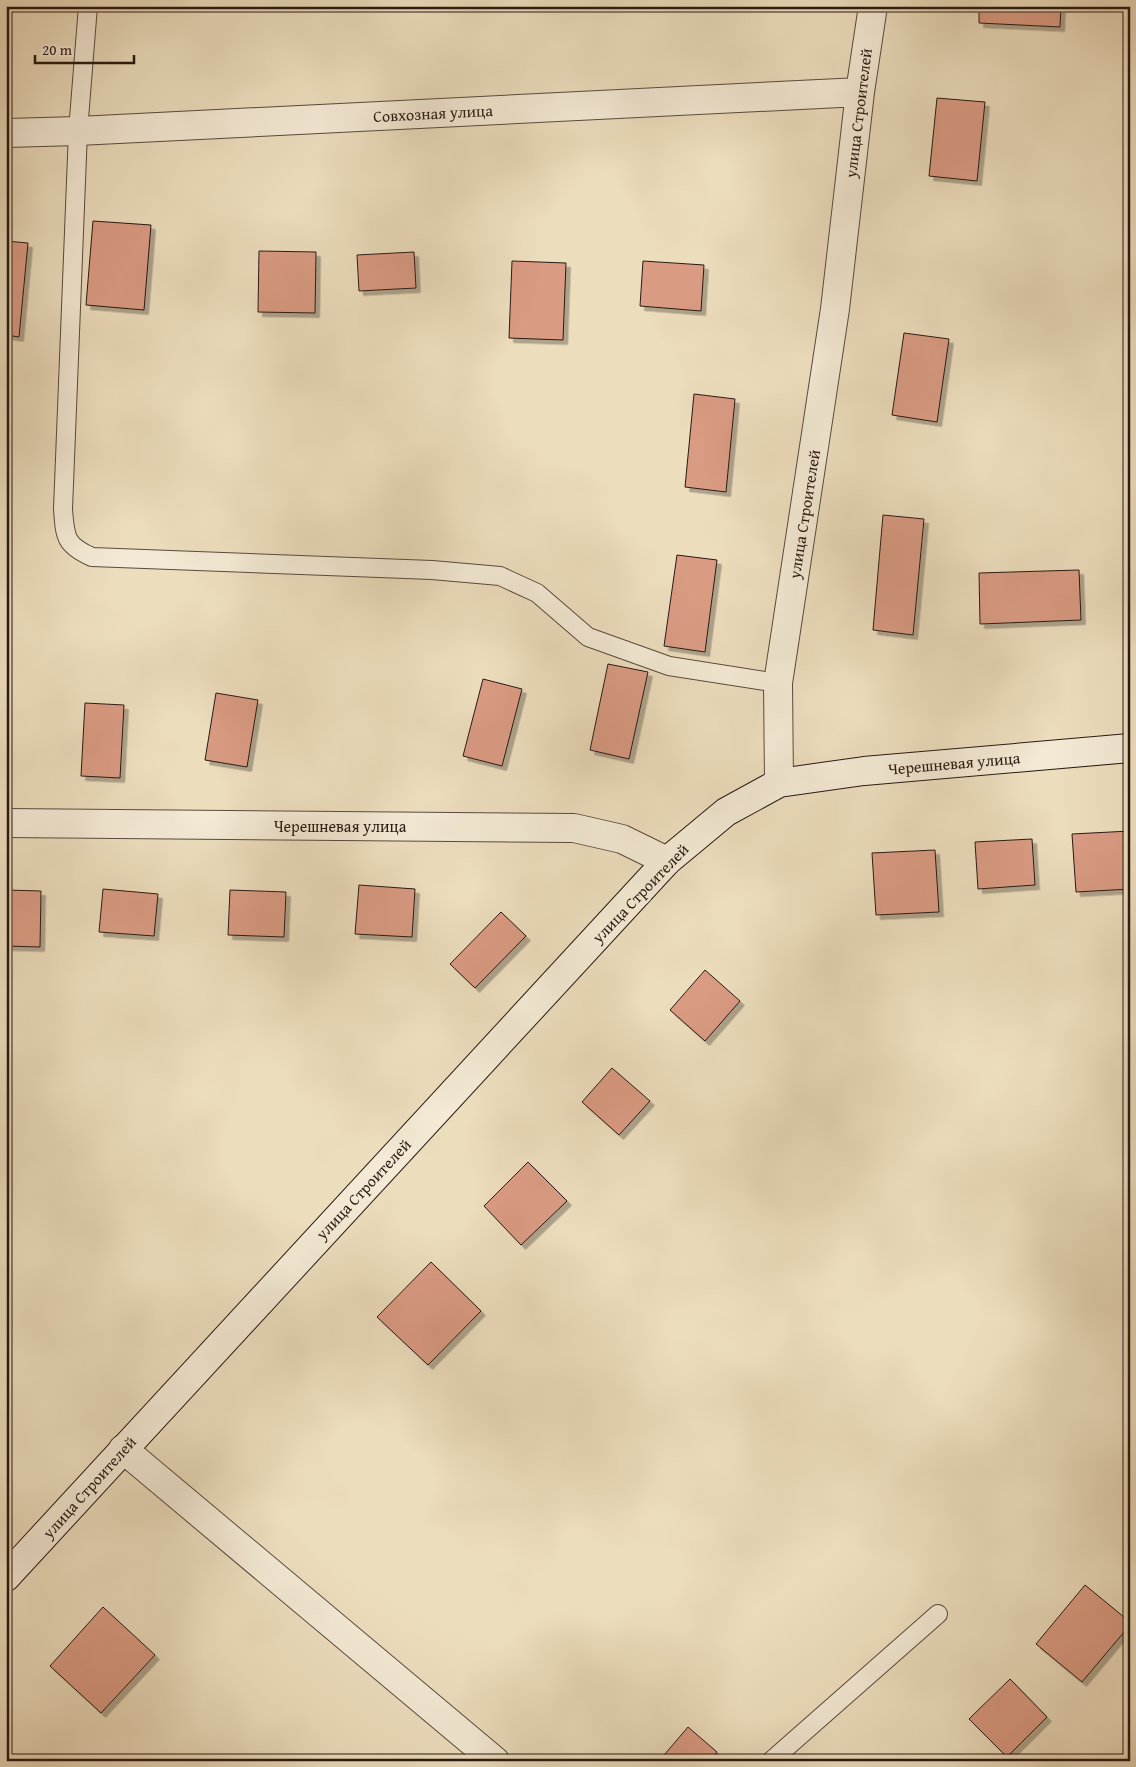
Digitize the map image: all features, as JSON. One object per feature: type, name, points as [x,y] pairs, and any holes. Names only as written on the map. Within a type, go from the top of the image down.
[{"type":"street","name":"улица Строителей","points":[[6,1577],[667,861],[726,812],[779,783],[778,683],[835,309],[872,6]]},
{"type":"street","name":"Совхозная улица","points":[[6,133],[860,92]]},
{"type":"street","name":"Черешневая улица","points":[[779,783],[864,771],[1130,748]]},
{"type":"street","name":"Черешневая улица","points":[[6,824],[574,828],[622,839],[667,861]]},
{"type":"street","points":[[123,1449],[496,1761]]},
{"type":"lane","points":[[88,6],[78,131],[63,509],[65,535],[77,550],[92,557],[432,570],[500,576],[537,593],[588,637],[669,666],[778,683]]},
{"type":"lane","points":[[771,1761],[938,1614]]},
{"type":"building","points":[[979,6],[1061,6],[1060,27],[979,23]]},
{"type":"building","points":[[937,98],[985,102],[977,181],[929,176]]},
{"type":"building","points":[[93,221],[151,225],[144,310],[86,305]]},
{"type":"building","points":[[6,241],[28,243],[19,337],[6,335]]},
{"type":"building","points":[[259,251],[316,252],[315,313],[258,312]]},
{"type":"building","points":[[414,252],[416,288],[359,291],[357,255]]},
{"type":"building","points":[[512,261],[566,263],[563,340],[509,338]]},
{"type":"building","points":[[643,261],[704,265],[701,311],[640,306]]},
{"type":"building","points":[[904,333],[949,339],[937,422],[892,415]]},
{"type":"building","points":[[694,394],[735,399],[726,492],[685,487]]},
{"type":"building","points":[[883,515],[924,519],[913,635],[873,630]]},
{"type":"building","points":[[677,555],[717,560],[705,652],[664,646]]},
{"type":"building","points":[[1079,570],[1081,620],[980,624],[979,573]]},
{"type":"building","points":[[608,664],[648,672],[629,759],[590,750]]},
{"type":"building","points":[[483,679],[522,689],[502,766],[463,756]]},
{"type":"building","points":[[216,693],[258,700],[247,767],[205,760]]},
{"type":"building","points":[[85,703],[124,705],[120,778],[81,776]]},
{"type":"building","points":[[1130,831],[1130,889],[1076,892],[1072,834]]},
{"type":"building","points":[[1032,839],[1035,885],[978,889],[975,842]]},
{"type":"building","points":[[935,850],[939,912],[876,915],[872,853]]},
{"type":"building","points":[[359,885],[415,889],[412,937],[355,934]]},
{"type":"building","points":[[103,889],[158,894],[154,936],[99,932]]},
{"type":"building","points":[[6,890],[41,891],[40,947],[6,946]]},
{"type":"building","points":[[230,890],[286,892],[284,937],[228,935]]},
{"type":"building","points":[[501,912],[526,936],[475,988],[450,964]]},
{"type":"building","points":[[705,970],[740,1001],[705,1041],[670,1010]]},
{"type":"building","points":[[612,1068],[650,1101],[619,1135],[582,1102]]},
{"type":"building","points":[[528,1162],[567,1201],[521,1245],[484,1206]]},
{"type":"building","points":[[431,1262],[481,1311],[428,1365],[377,1317]]},
{"type":"building","points":[[1085,1585],[1130,1622],[1130,1625],[1082,1682],[1036,1644]]},
{"type":"building","points":[[103,1607],[155,1655],[101,1713],[50,1666]]},
{"type":"building","points":[[1010,1679],[1047,1717],[1007,1757],[969,1719]]},
{"type":"building","points":[[688,1727],[717,1752],[710,1761],[659,1761]]}]
